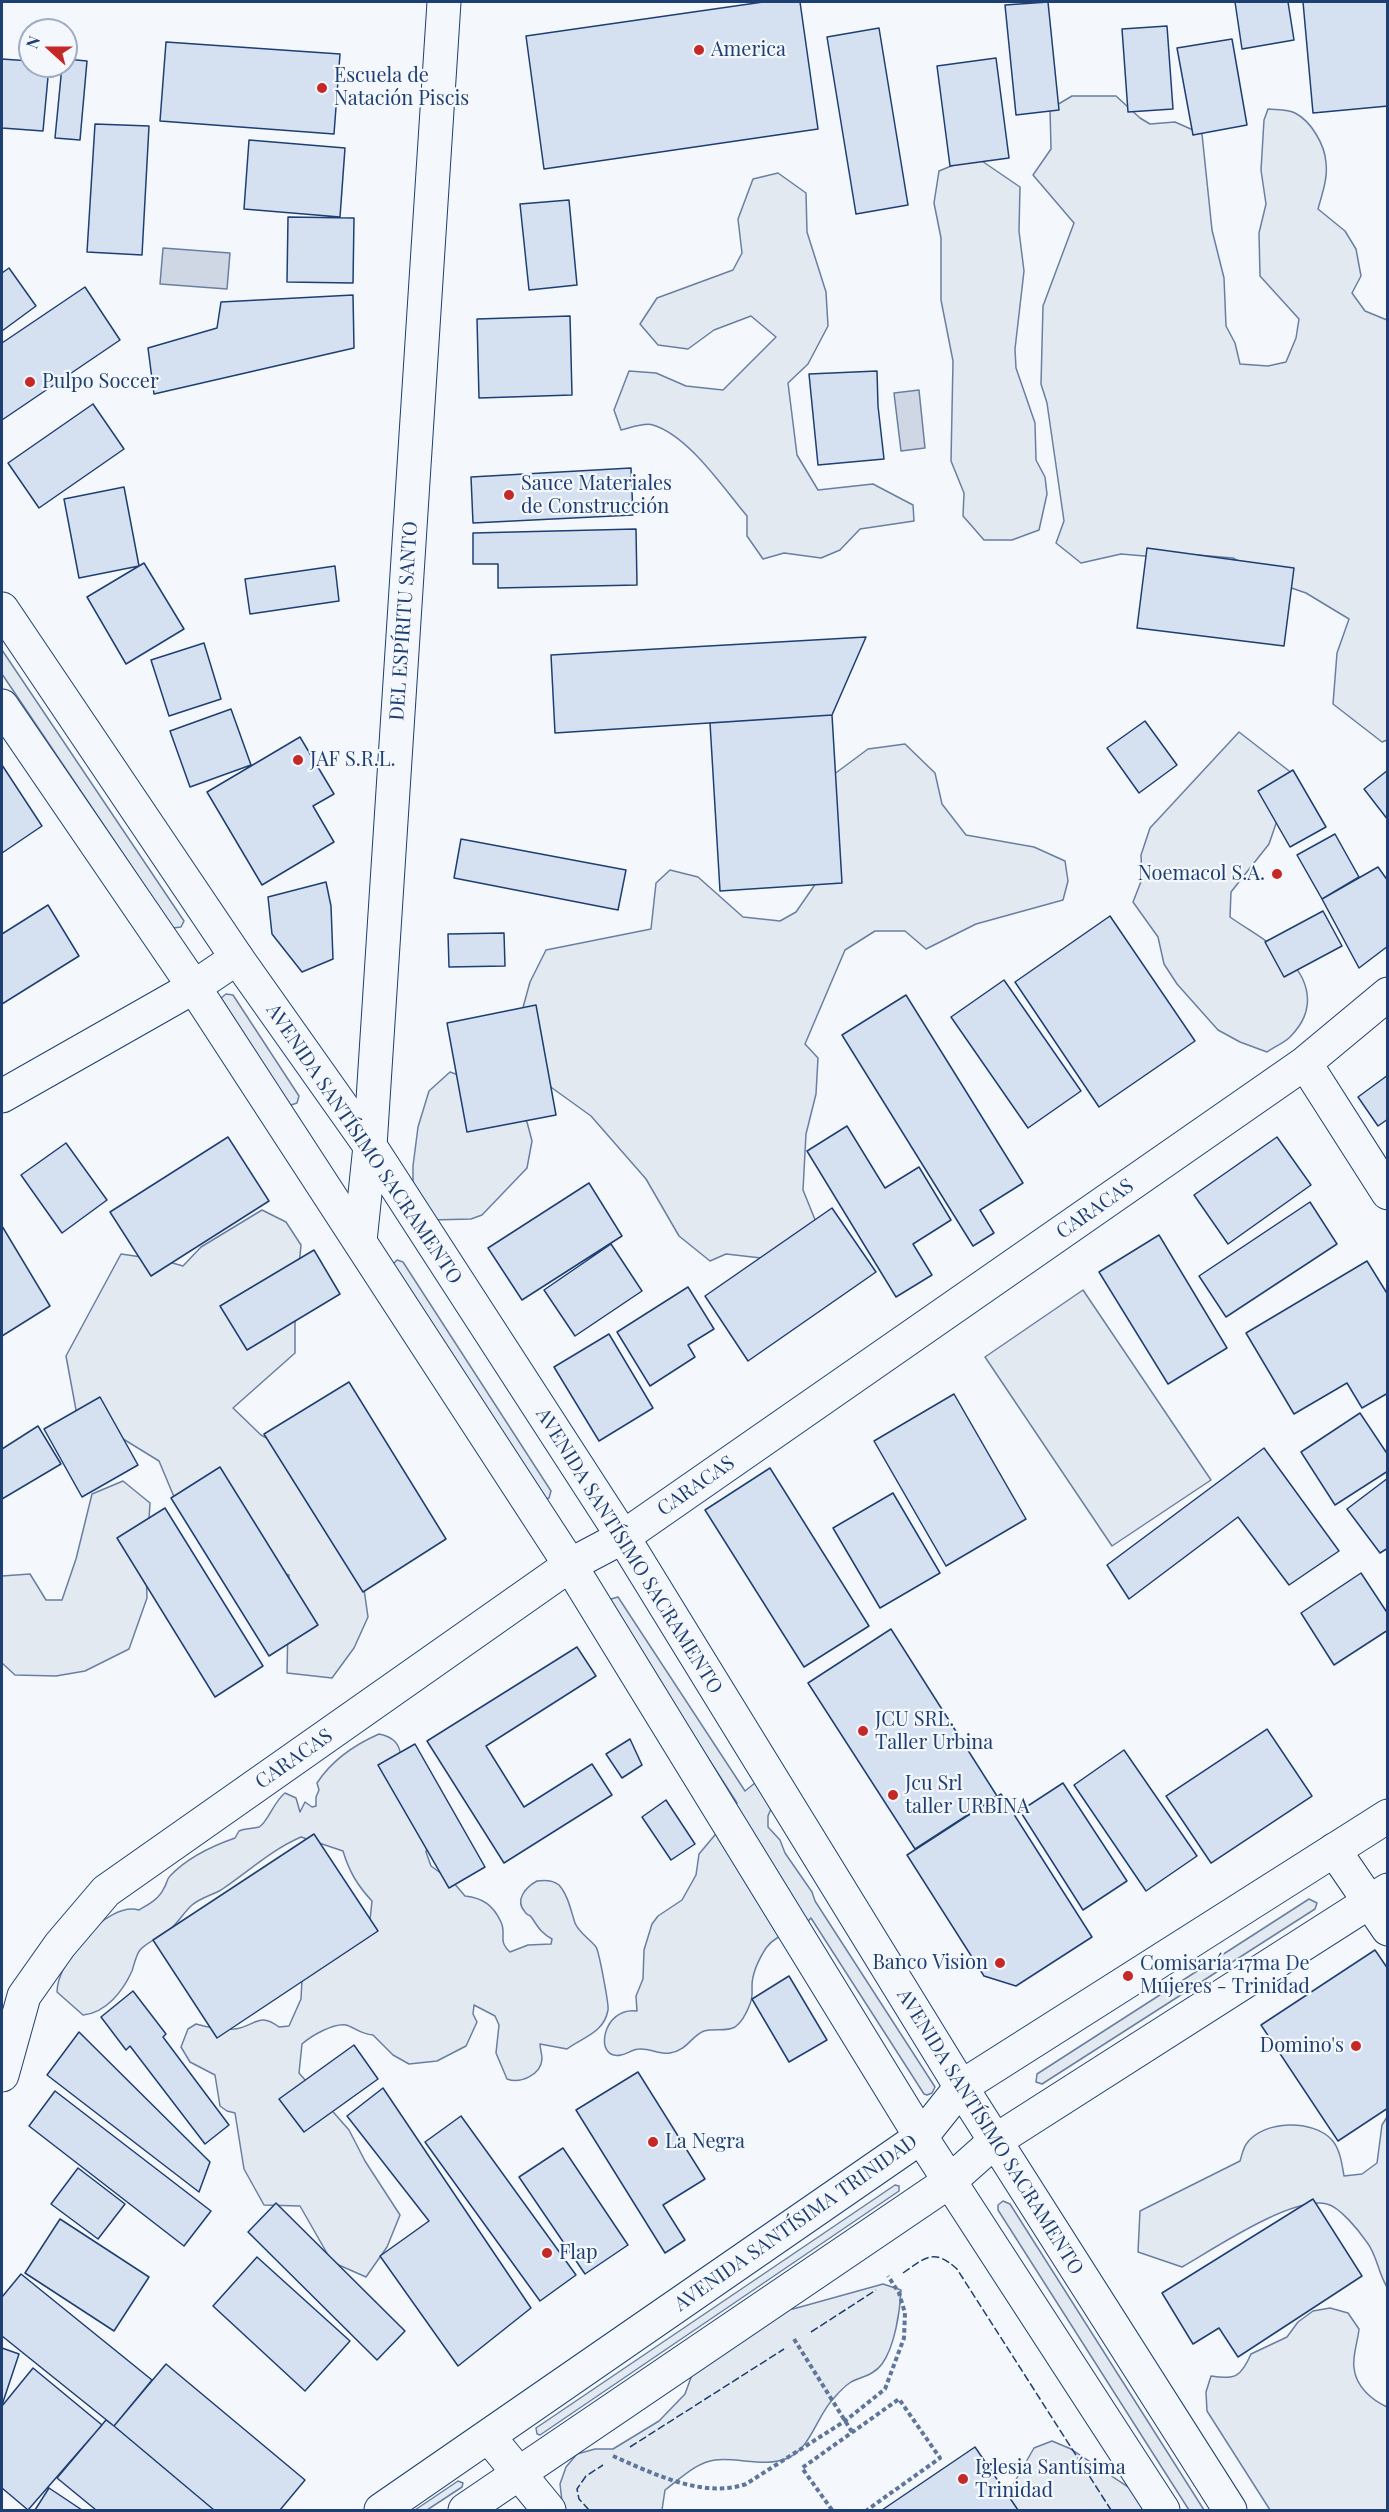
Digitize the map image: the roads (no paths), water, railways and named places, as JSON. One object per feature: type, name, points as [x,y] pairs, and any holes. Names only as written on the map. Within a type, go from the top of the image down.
[{"type":"main road","name":"DEL ESPÍRITU SANTO","points":[[360,1241],[370,1146],[444,2]]},
{"type":"main road","name":"AVENIDA SANTÍSIMO SACRAMENTO","points":[[2,609],[237,958],[370,1146],[623,1537],[961,2087],[1230,2511]]},
{"type":"main road","points":[[2,706],[194,987],[570,1565],[921,2137],[1163,2511]]},
{"type":"main road","points":[[2,1096],[194,987],[237,958]]},
{"type":"main road","name":"CARACAS","points":[[2,2075],[24,1996],[60,1945],[106,1891],[570,1565],[623,1537],[1305,1063],[1388,994]]},
{"type":"main road","points":[[1305,1063],[1388,1192]]},
{"type":"main road","name":"AVENIDA SANTÍSIMA TRINIDAD","points":[[381,2511],[921,2137],[961,2087],[1388,1816]]},
{"type":"main road","points":[[1334,1850],[1378,1896],[1388,1929]]},
{"type":"main road","points":[[465,2511],[950,2181],[995,2141],[1378,1896]]},
{"type":"main road","points":[[489,2437],[549,2511]]},
{"type":"place","name":"America","points":[[699,50]]},
{"type":"place","name":"Escuela de Natación Piscis","points":[[322,88]]},
{"type":"place","name":"Pulpo Soccer","points":[[30,382]]},
{"type":"place","name":"Sauce Materiales de Construcción","points":[[509,495]]},
{"type":"place","name":"JAF S.R.L.","points":[[298,760]]},
{"type":"place","name":"Noemacol S.A.","points":[[1277,874]]},
{"type":"place","name":"JCU SRL. Taller Urbina","points":[[863,1731]]},
{"type":"place","name":"Jcu Srl taller URBINA","points":[[893,1795]]},
{"type":"place","name":"Banco Vision","points":[[1000,1963]]},
{"type":"place","name":"Comisaría 17ma De Mujeres - Trinidad","points":[[1128,1976]]},
{"type":"place","name":"Domino's","points":[[1356,2046]]},
{"type":"place","name":"La Negra","points":[[653,2142]]},
{"type":"place","name":"Flap","points":[[547,2253]]},
{"type":"place","name":"Iglesia Santísima Trinidad","points":[[963,2479]]}]
